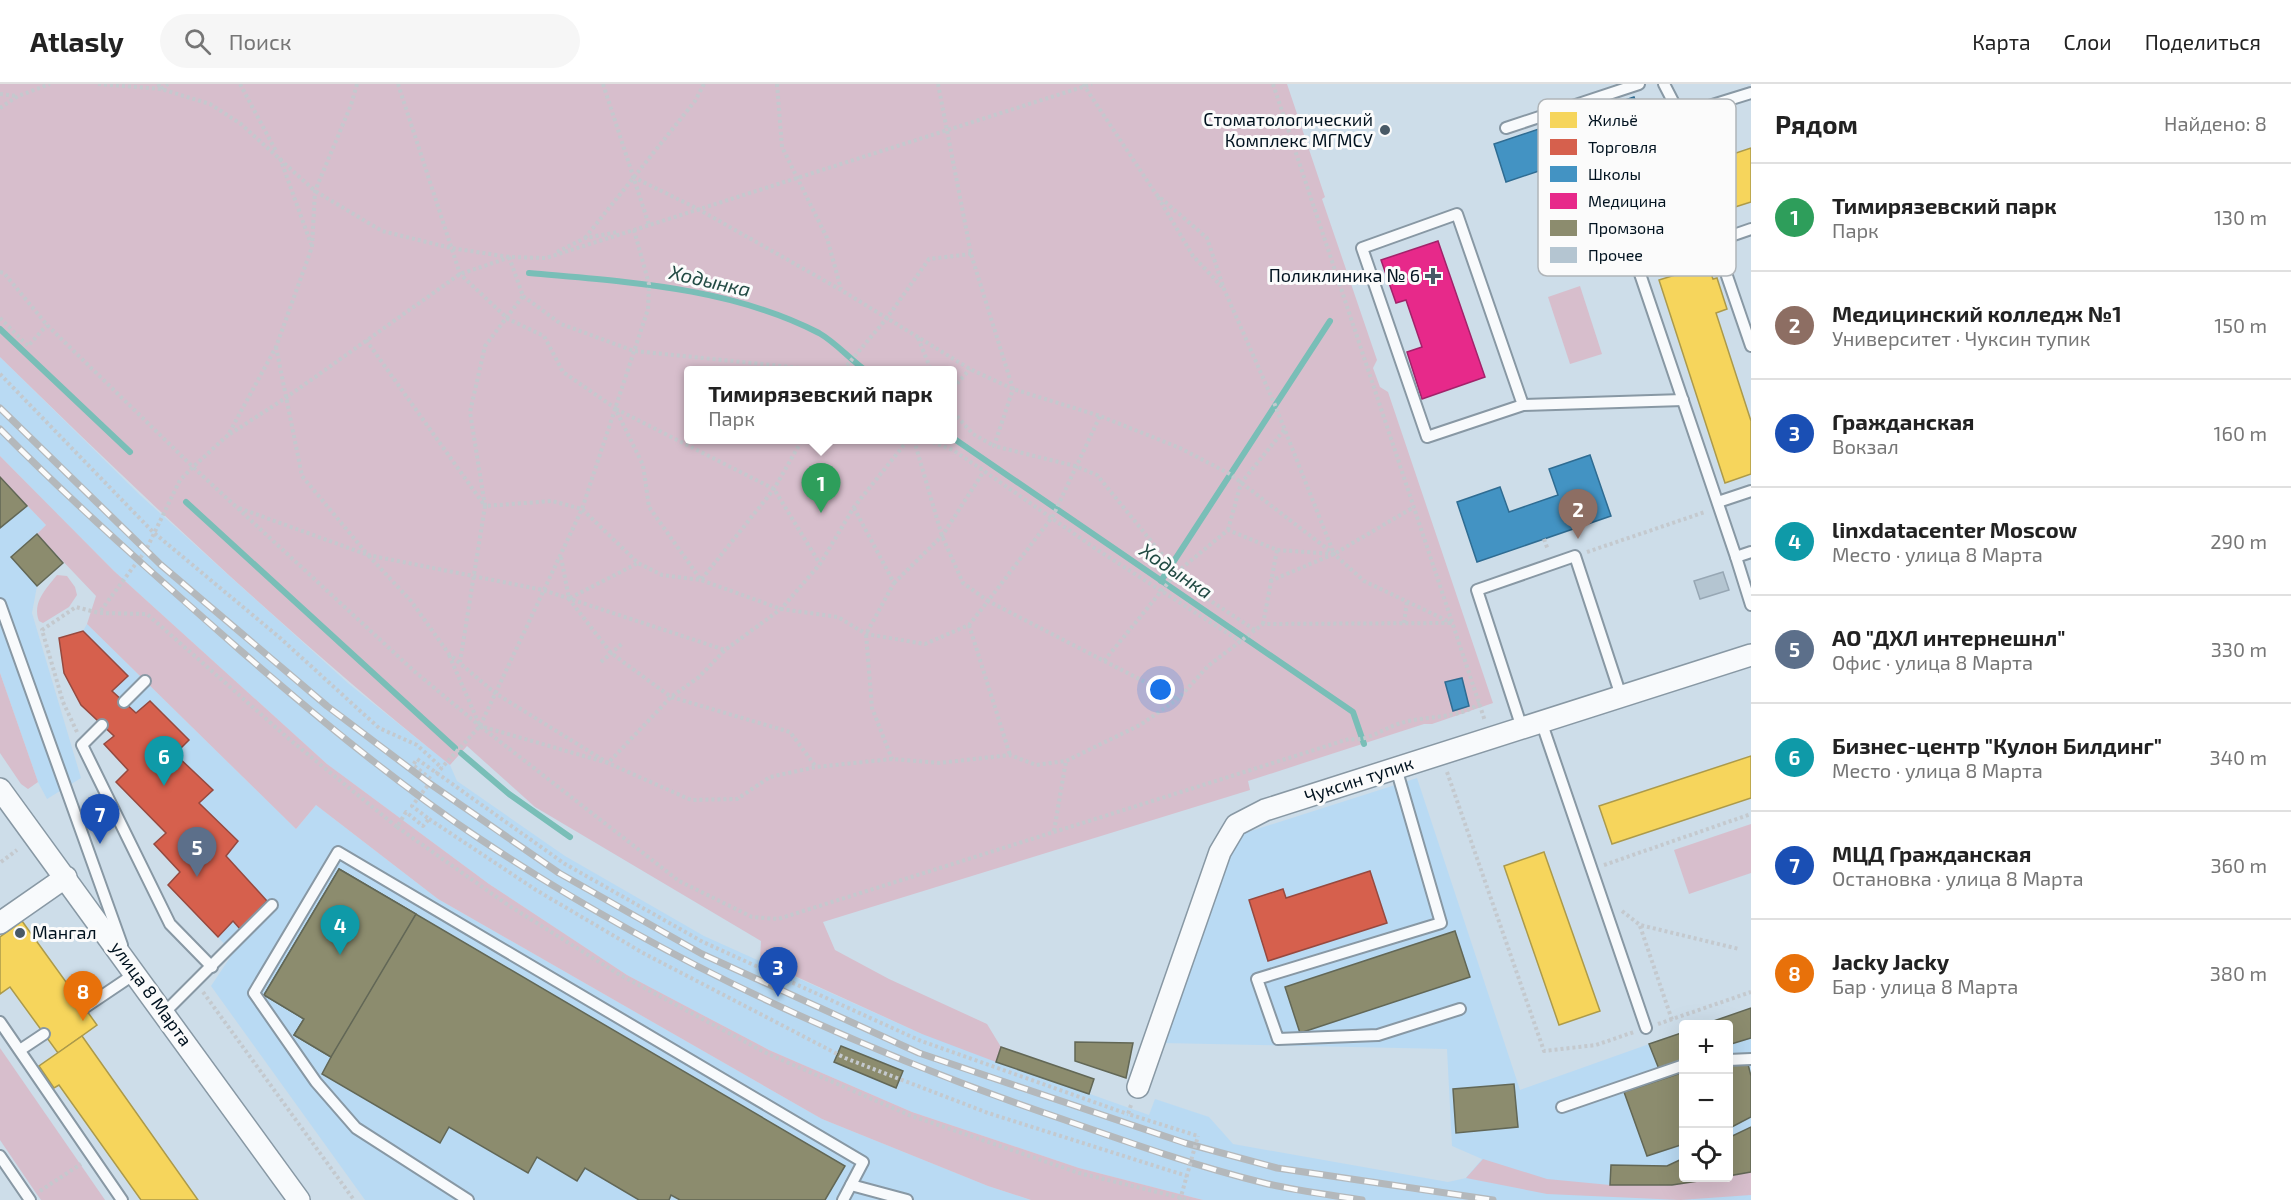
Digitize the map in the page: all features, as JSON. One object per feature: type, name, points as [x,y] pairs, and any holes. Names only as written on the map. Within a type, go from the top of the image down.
[{"type":"street","name":"Чуксин тупик","points":[[1138,1087],[1220,852],[1236,825],[1265,810],[1751,655]]},
{"type":"street","name":"улица 8 Марта","points":[[0,789],[132,968],[294,1198]]},
{"type":"street","points":[[0,923],[66,877]]},
{"type":"lane","points":[[1594,99],[1639,84]]},
{"type":"lane","points":[[1664,84],[1672,99]]},
{"type":"lane","points":[[1732,99],[1751,93]]},
{"type":"lane","points":[[1506,128],[1538,117]]},
{"type":"lane","points":[[1523,405],[1457,214],[1362,248],[1427,437],[1523,405],[1683,400]]},
{"type":"lane","points":[[1736,234],[1751,229]]},
{"type":"lane","points":[[1641,276],[1751,605]]},
{"type":"lane","points":[[1727,276],[1751,346]]},
{"type":"lane","points":[[1718,502],[1751,491]]},
{"type":"lane","points":[[1736,557],[1751,552]]},
{"type":"lane","points":[[1621,696],[1575,556],[1477,590],[1592,869],[1646,1028]]},
{"type":"lane","points":[[0,604],[132,968],[84,1008]]},
{"type":"lane","points":[[124,702],[145,681]]},
{"type":"lane","points":[[102,724],[82,745],[170,924],[212,967]]},
{"type":"lane","points":[[1396,768],[1441,923],[1257,979],[1278,1039],[1378,1035],[1460,1009]]},
{"type":"lane","points":[[468,1200],[356,1128],[316,1082],[254,993],[339,852],[863,1162],[843,1200]]},
{"type":"lane","points":[[164,1013],[272,905]]},
{"type":"lane","points":[[0,1022],[122,1200]]},
{"type":"lane","points":[[20,1050],[44,1034]]},
{"type":"lane","points":[[1733,1060],[1751,1059]]},
{"type":"lane","points":[[1562,1107],[1679,1066]]},
{"type":"lane","points":[[0,1156],[28,1199]]},
{"type":"lane","points":[[851,1185],[908,1200]]},
{"type":"path","points":[[0,108],[18,96],[50,84]]},
{"type":"path","points":[[98,84],[161,89],[210,104],[241,124],[279,155],[315,190],[382,231],[451,248],[509,257],[546,258],[1092,84]]},
{"type":"path","points":[[158,84],[161,89]]},
{"type":"path","points":[[161,89],[168,84]]},
{"type":"path","points":[[240,84],[279,155],[312,247]]},
{"type":"path","points":[[228,435],[276,347],[312,247],[315,190],[351,105],[357,84]]},
{"type":"path","points":[[398,84],[460,274],[508,320],[544,336],[563,372],[615,408],[684,443]]},
{"type":"path","points":[[603,84],[649,225]]},
{"type":"path","points":[[585,238],[695,101],[704,84]]},
{"type":"path","points":[[777,84],[782,147],[799,177],[827,238],[841,290]]},
{"type":"path","points":[[938,84],[971,254],[1013,389],[994,446]]},
{"type":"path","points":[[0,272],[4,273],[47,325],[193,467],[414,671],[480,726],[679,881],[752,917],[778,919],[1349,739],[1359,740],[1400,723],[1453,714],[1481,705],[1273,84]]},
{"type":"path","points":[[1084,85],[1156,194],[1193,256],[1224,289]]},
{"type":"path","points":[[0,94],[18,96]]},
{"type":"path","points":[[633,177],[698,209],[841,290],[970,369],[1013,389],[1100,416],[1180,448],[1241,483],[1334,554],[1364,581],[1453,623]]},
{"type":"path","points":[[1156,194],[1207,238],[1224,289],[1285,429],[1334,554]]},
{"type":"path","points":[[546,258],[585,238],[634,230]]},
{"type":"path","points":[[436,774],[480,726],[582,509],[648,309],[649,284],[634,230]]},
{"type":"path","points":[[846,366],[887,318],[929,259],[971,254]]},
{"type":"path","points":[[99,613],[142,556],[180,480],[228,435],[287,397],[460,274],[509,257]]},
{"type":"path","points":[[509,257],[523,296],[561,324],[634,351],[782,366]]},
{"type":"path","points":[[460,662],[485,506],[470,412],[485,346],[508,320],[523,296]]},
{"type":"path","points":[[0,318],[28,346],[47,325]]},
{"type":"path","points":[[918,337],[929,366]]},
{"type":"path","points":[[366,340],[485,506]]},
{"type":"path","points":[[276,347],[302,476],[368,555],[411,601],[448,654],[480,726],[608,763]]},
{"type":"path","points":[[957,384],[970,369]]},
{"type":"path","points":[[0,374],[153,532],[279,637],[379,728],[417,745],[442,768]]},
{"type":"path","points":[[615,408],[643,465],[649,507],[701,580]]},
{"type":"path","points":[[957,416],[973,434],[994,446],[1075,466],[1097,475],[1188,586],[1255,630]]},
{"type":"path","points":[[485,506],[552,501],[582,509],[638,563],[662,575],[701,580],[781,609],[838,616],[866,634],[925,644],[969,625],[988,601],[1053,516],[1100,416]]},
{"type":"path","points":[[1104,661],[1177,572],[1228,530],[1241,483],[1285,429]]},
{"type":"path","points":[[686,444],[774,489],[820,564]]},
{"type":"path","points":[[701,580],[774,489],[800,444]]},
{"type":"path","points":[[608,763],[671,697],[699,677],[725,650],[781,609],[820,564],[854,507],[905,444]]},
{"type":"path","points":[[915,444],[942,536],[963,583],[988,601],[1178,699]]},
{"type":"path","points":[[937,444],[952,450],[1053,516],[1096,549],[1162,589],[1241,642]]},
{"type":"path","points":[[892,759],[872,708],[866,634],[894,583],[942,536],[984,471]]},
{"type":"path","points":[[237,507],[368,555],[543,590],[725,650]]},
{"type":"path","points":[[854,507],[894,583]]},
{"type":"path","points":[[1270,581],[1334,554],[1414,507]]},
{"type":"path","points":[[1575,556],[1708,511]]},
{"type":"path","points":[[1228,530],[1277,550],[1334,554]]},
{"type":"path","points":[[1263,624],[1277,550]]},
{"type":"path","points":[[561,556],[569,598],[611,653],[671,697],[790,732],[816,767]]},
{"type":"path","points":[[569,598],[638,563]]},
{"type":"path","points":[[1404,624],[1407,601]]},
{"type":"path","points":[[82,745],[63,702],[42,630],[76,607],[99,613],[147,614],[289,739],[396,826],[508,905],[620,975],[768,1054],[909,1115],[1079,1173],[1190,1200]]},
{"type":"path","points":[[448,654],[495,693],[608,763],[691,800],[737,799],[770,777],[816,767],[892,759],[939,763],[1010,755],[1036,765],[1066,761],[1140,725],[1178,699],[1208,666],[1263,624],[1453,623]]},
{"type":"path","points":[[969,625],[1010,755]]},
{"type":"path","points":[[601,662],[623,644]]},
{"type":"path","points":[[1441,754],[1544,1052]]},
{"type":"path","points":[[1180,1200],[1187,1176],[1198,1136],[1148,1121],[1129,1111],[921,1041],[704,942],[565,864],[417,759],[413,765],[432,780],[412,806],[536,890],[643,953],[845,1058],[988,1113],[1187,1176]]},
{"type":"path","points":[[1054,832],[1066,761]]},
{"type":"path","points":[[396,826],[406,812],[423,826],[429,819]]},
{"type":"path","points":[[1592,869],[1751,814]]},
{"type":"path","points":[[1,862],[17,850]]},
{"type":"path","points":[[1600,894],[1640,925],[1739,950]]},
{"type":"path","points":[[1640,925],[1672,1020]]},
{"type":"path","points":[[196,982],[354,1200]]},
{"type":"path","points":[[28,1199],[92,1156]]},
{"type":"shaded area","points":[[0,84],[1287,84],[1325,197],[1322,199],[1377,360],[1373,368],[1380,387],[1388,392],[1493,703],[1248,781],[1250,790],[823,922],[835,950],[889,979],[987,1024],[1001,1047],[996,1062],[922,1034],[760,960],[761,941],[535,807],[467,746],[450,765],[276,618],[109,463],[0,357]]},
{"type":"shaded area","points":[[1580,286],[1602,354],[1570,364],[1548,297]]},
{"type":"shaded area","points":[[0,357],[140,495],[349,684],[450,765],[457,781],[565,856],[704,936],[922,1034],[1001,1047],[1094,1079],[1090,1094],[1149,1115],[1155,1099],[1209,1117],[1233,1144],[1448,1182],[1466,1178],[1482,1159],[1452,1146],[1447,1049],[1162,1043],[1232,837],[1417,778],[1520,1090],[1679,1033],[1679,1182],[1733,1182],[1733,1020],[1716,1020],[1751,1008],[1751,1200],[1203,1200],[1079,1168],[912,1112],[769,1050],[627,975],[489,884],[327,764],[114,571],[0,456]]},
{"type":"shaded area","points":[[0,456],[114,571],[327,764],[489,884],[627,975],[769,1050],[912,1112],[1079,1168],[1203,1200],[1031,1200],[988,1186],[822,1119],[438,899],[316,805],[296,829],[87,624],[96,596],[37,534],[46,525],[0,477]]},
{"type":"shaded area","points":[[0,477],[46,525],[37,534],[63,563],[37,586],[32,613],[81,778],[47,799],[38,782],[0,673]]},
{"type":"shaded area","points":[[57,575],[67,576],[75,587],[77,595],[69,607],[43,623],[39,621],[37,608],[45,591]]},
{"type":"shaded area","points":[[87,624],[296,829],[316,805],[438,899],[822,1119],[988,1186],[1031,1200],[365,1200],[211,986],[233,953],[168,885],[180,872],[154,844],[166,833],[116,782],[128,770],[104,744],[114,736],[81,705],[64,673],[59,638],[83,631]]},
{"type":"shaded area","points":[[0,673],[38,782],[28,789],[21,784],[0,753]]},
{"type":"shaded area","points":[[1751,824],[1751,873],[1689,894],[1674,850]]},
{"type":"shaded area","points":[[0,1048],[105,1200],[41,1200],[36,1193],[0,1140]]},
{"type":"shaded area","points":[[1483,1159],[1547,1179],[1610,1185],[1733,1182],[1733,1175],[1751,1172],[1751,1195],[1680,1200],[1547,1194],[1466,1178]]},
{"type":"building: Жильё","points":[[1751,148],[1751,202],[1736,207],[1736,153]]},
{"type":"building: Жильё","points":[[1672,276],[1717,278],[1727,309],[1716,313],[1751,421],[1751,474],[1725,483],[1659,280]]},
{"type":"building: Жильё","points":[[1751,756],[1751,798],[1612,844],[1599,806]]},
{"type":"building: Жильё","points":[[1544,852],[1600,1011],[1559,1025],[1504,866]]},
{"type":"building: Жильё","points":[[22,921],[97,1025],[58,1053],[10,987],[0,994],[0,937]]},
{"type":"building: Жильё","points":[[82,1036],[198,1200],[141,1200],[59,1085],[54,1088],[39,1066]]},
{"type":"building: Торговля","points":[[83,631],[128,676],[112,691],[136,713],[150,701],[189,740],[175,754],[213,790],[199,803],[238,841],[226,856],[267,901],[240,929],[233,921],[218,937],[168,885],[180,872],[154,844],[166,833],[116,782],[128,770],[104,744],[114,736],[81,705],[64,673],[59,638]]},
{"type":"building: Торговля","points":[[1370,871],[1387,923],[1268,961],[1249,900],[1283,889],[1286,898]]},
{"type":"building: Школы","points":[[1538,129],[1538,171],[1506,182],[1494,144]]},
{"type":"building: Школы","points":[[1590,455],[1611,516],[1477,562],[1457,502],[1500,487],[1509,512],[1558,495],[1549,469]]},
{"type":"building: Школы","points":[[1462,678],[1469,706],[1453,711],[1445,682]]},
{"type":"building: Медицина","points":[[1438,241],[1485,377],[1422,399],[1407,352],[1422,347],[1406,300],[1396,303],[1381,260]]},
{"type":"building: Промзона","points":[[0,477],[27,506],[0,528]]},
{"type":"building: Промзона","points":[[37,534],[63,563],[37,586],[11,557]]},
{"type":"building: Промзона","points":[[339,869],[845,1166],[825,1200],[680,1200],[671,1195],[669,1200],[639,1200],[585,1168],[577,1181],[537,1157],[528,1173],[449,1127],[440,1143],[322,1074],[331,1057],[294,1035],[304,1019],[264,995]]},
{"type":"building: Промзона","points":[[339,869],[416,914],[331,1057],[294,1035],[304,1019],[264,995]]},
{"type":"building: Промзона","points":[[1455,931],[1470,977],[1300,1033],[1285,987]]},
{"type":"building: Промзона","points":[[1751,1008],[1751,1038],[1733,1043],[1733,1020],[1716,1020]]},
{"type":"building: Промзона","points":[[1679,1034],[1679,1063],[1659,1069],[1649,1044]]},
{"type":"building: Промзона","points":[[1075,1042],[1133,1043],[1126,1078],[1075,1061]]},
{"type":"building: Промзона","points":[[841,1046],[903,1071],[896,1088],[834,1062]]},
{"type":"building: Промзона","points":[[1001,1047],[1094,1079],[1089,1094],[996,1062]]},
{"type":"building: Промзона","points":[[1748,1064],[1751,1076],[1751,1117],[1733,1126],[1733,1074],[1733,1066]]},
{"type":"building: Промзона","points":[[1679,1074],[1679,1146],[1647,1156],[1624,1092]]},
{"type":"building: Промзона","points":[[1514,1084],[1518,1127],[1456,1133],[1453,1089]]},
{"type":"building: Промзона","points":[[1751,1127],[1751,1172],[1733,1175],[1733,1136]]},
{"type":"building: Промзона","points":[[1679,1160],[1679,1182],[1692,1182],[1672,1185],[1610,1185],[1611,1165],[1667,1166]]},
{"type":"building: Прочее","points":[[1723,572],[1729,590],[1700,599],[1694,581]]},
{"type":"waterway","name":"Ходынка","points":[[529,273],[677,289],[750,305],[819,333],[860,366]]},
{"type":"waterway","points":[[1161,581],[1330,321]]},
{"type":"waterway","points":[[0,329],[130,452]]},
{"type":"waterway","name":"Ходынка","points":[[957,441],[1353,712],[1364,744]]},
{"type":"waterway","points":[[186,502],[455,748]]},
{"type":"waterway","points":[[461,753],[509,794],[570,837]]},
{"type":"railway","points":[[0,408],[161,565],[327,706],[429,783],[559,873],[702,954],[919,1053],[1185,1143],[1277,1168],[1493,1200]]},
{"type":"railway","points":[[0,429],[149,570],[358,749],[480,839],[618,923],[762,998],[910,1063],[986,1092],[1139,1146],[1216,1170],[1303,1191],[1362,1200]]},
{"type":"place","name":"Стоматологический Комплекс МГМСУ","points":[[1385,130]]},
{"type":"place","name":"Поликлиника № 6","points":[[1433,276]]},
{"type":"place","name":"Тимирязевский парк","points":[[821,513]]},
{"type":"place","name":"Медицинский колледж №1","points":[[1578,539]]},
{"type":"place","name":"Бизнес-центр \"Кулон Билдинг\"","points":[[164,786]]},
{"type":"place","name":"МЦД Гражданская","points":[[100,844]]},
{"type":"place","name":"АО \"ДХЛ интернешнл\"","points":[[197,877]]},
{"type":"place","name":"Мангал","points":[[20,933]]},
{"type":"place","name":"linxdatacenter Moscow","points":[[340,955]]},
{"type":"place","name":"Гражданская","points":[[778,997]]},
{"type":"place","name":"Jacky Jacky","points":[[83,1021]]}]
